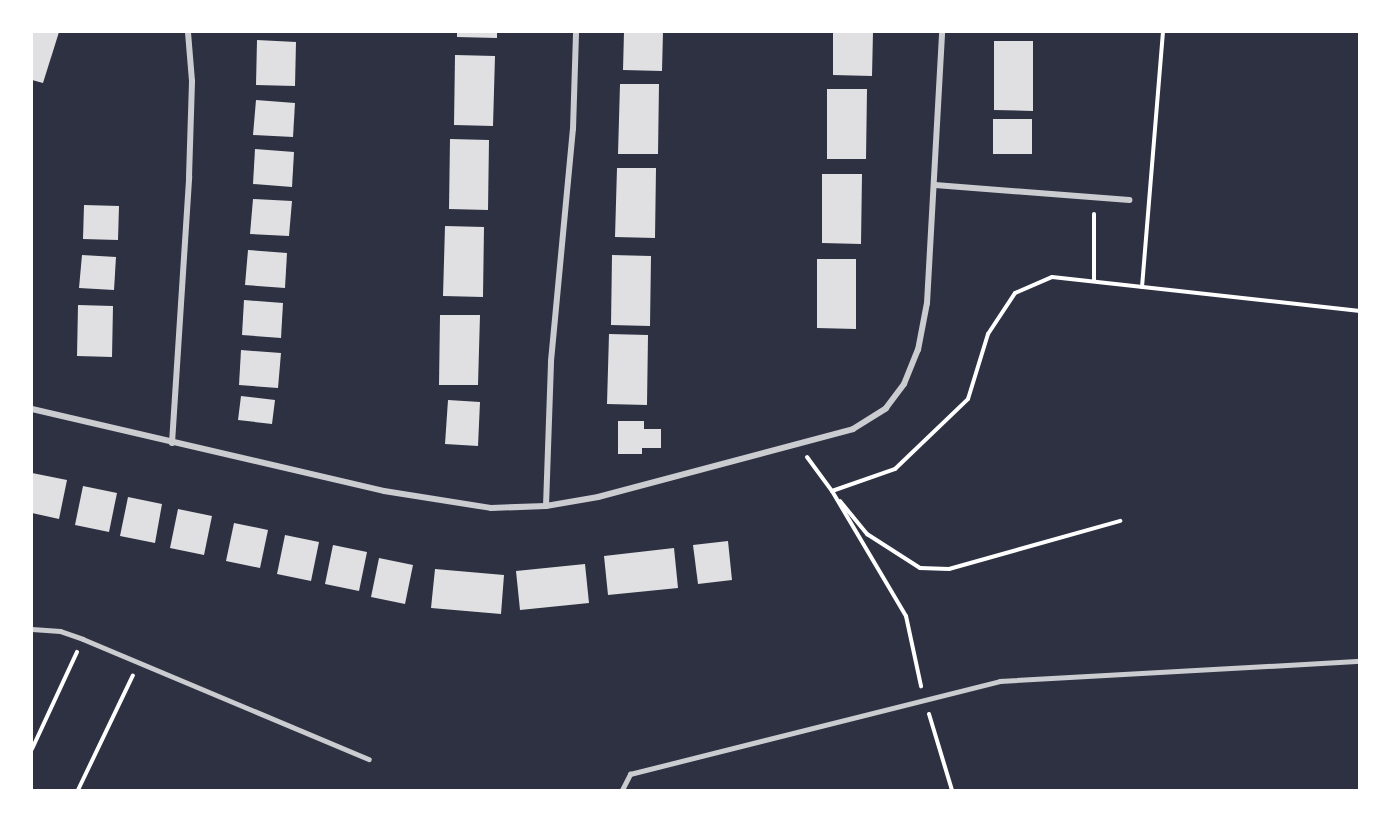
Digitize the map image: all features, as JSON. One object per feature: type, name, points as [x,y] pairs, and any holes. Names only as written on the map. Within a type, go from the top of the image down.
[{"type":"street","points":[[172,443],[189,177],[192,81],[188,32]]},
{"type":"street","points":[[546,506],[551,361],[573,129],[576,32]]},
{"type":"street","points":[[32,409],[384,491],[491,508],[546,506],[598,497],[853,429],[886,408],[904,384],[918,350],[927,303],[942,32]]},
{"type":"street","points":[[935,186],[1129,200]]},
{"type":"lane","points":[[32,629],[60,631],[83,639],[369,759]]},
{"type":"lane","points":[[622,790],[630,774],[1000,681],[1359,661]]},
{"type":"path","points":[[1142,287],[1162,32]]},
{"type":"path","points":[[1094,198],[1094,282]]},
{"type":"path","points":[[832,491],[896,469],[968,399],[988,334],[1015,293],[1052,277],[1359,311]]},
{"type":"path","points":[[798,444],[867,534],[920,568],[949,569],[1120,521]]},
{"type":"path","points":[[832,491],[906,616]]},
{"type":"path","points":[[32,749],[83,639]]},
{"type":"path","points":[[78,790],[138,663]]},
{"type":"building","points":[[32,32],[59,32],[43,83],[32,80]]},
{"type":"building","points":[[457,32],[497,32],[497,38],[457,37]]},
{"type":"building","points":[[624,32],[663,32],[662,71],[623,70]]},
{"type":"building","points":[[833,32],[873,32],[872,76],[833,75]]},
{"type":"building","points":[[257,40],[296,42],[295,86],[256,85]]},
{"type":"building","points":[[994,41],[1033,41],[1033,111],[994,110]]},
{"type":"building","points":[[455,55],[495,56],[493,126],[454,125]]},
{"type":"building","points":[[620,84],[659,84],[658,154],[618,154]]},
{"type":"building","points":[[827,89],[867,89],[866,159],[827,159]]},
{"type":"building","points":[[256,100],[295,103],[293,137],[253,135]]},
{"type":"building","points":[[993,119],[1032,119],[1032,154],[993,154]]},
{"type":"building","points":[[450,139],[489,140],[488,210],[449,209]]},
{"type":"building","points":[[255,149],[294,152],[292,187],[253,184]]},
{"type":"building","points":[[617,168],[656,168],[655,238],[615,237]]},
{"type":"building","points":[[822,174],[862,174],[861,244],[822,243]]},
{"type":"building","points":[[253,199],[292,201],[289,236],[250,234]]},
{"type":"building","points":[[84,205],[119,206],[118,240],[83,239]]},
{"type":"building","points":[[445,226],[484,227],[483,297],[443,296]]},
{"type":"building","points":[[248,250],[287,253],[285,288],[245,285]]},
{"type":"building","points":[[82,255],[116,257],[114,290],[79,288]]},
{"type":"building","points":[[612,255],[651,256],[650,326],[611,325]]},
{"type":"building","points":[[817,259],[856,259],[856,329],[817,328]]},
{"type":"building","points":[[244,300],[283,303],[281,338],[242,335]]},
{"type":"building","points":[[78,305],[113,306],[112,357],[77,356]]},
{"type":"building","points":[[440,315],[480,315],[478,385],[439,385]]},
{"type":"building","points":[[609,334],[648,335],[647,405],[607,404]]},
{"type":"building","points":[[241,350],[281,353],[278,388],[239,385]]},
{"type":"building","points":[[241,396],[275,400],[272,424],[238,420]]},
{"type":"building","points":[[448,400],[480,402],[478,446],[445,444]]},
{"type":"building","points":[[618,421],[644,421],[644,429],[661,429],[661,448],[642,448],[642,454],[618,454]]},
{"type":"building","points":[[32,473],[67,480],[59,519],[32,513]]},
{"type":"building","points":[[83,486],[117,493],[109,532],[75,525]]},
{"type":"building","points":[[128,497],[162,504],[155,543],[120,536]]},
{"type":"building","points":[[178,509],[212,516],[204,555],[170,548]]},
{"type":"building","points":[[234,523],[268,530],[260,568],[226,561]]},
{"type":"building","points":[[285,535],[319,542],[311,581],[277,574]]},
{"type":"building","points":[[728,541],[732,580],[698,584],[693,545]]},
{"type":"building","points":[[333,545],[367,552],[359,591],[325,584]]},
{"type":"building","points":[[674,548],[678,588],[608,595],[604,556]]},
{"type":"building","points":[[379,558],[413,565],[405,604],[371,597]]},
{"type":"building","points":[[585,564],[589,603],[520,610],[516,571]]},
{"type":"building","points":[[435,569],[504,575],[501,614],[431,608]]}]
